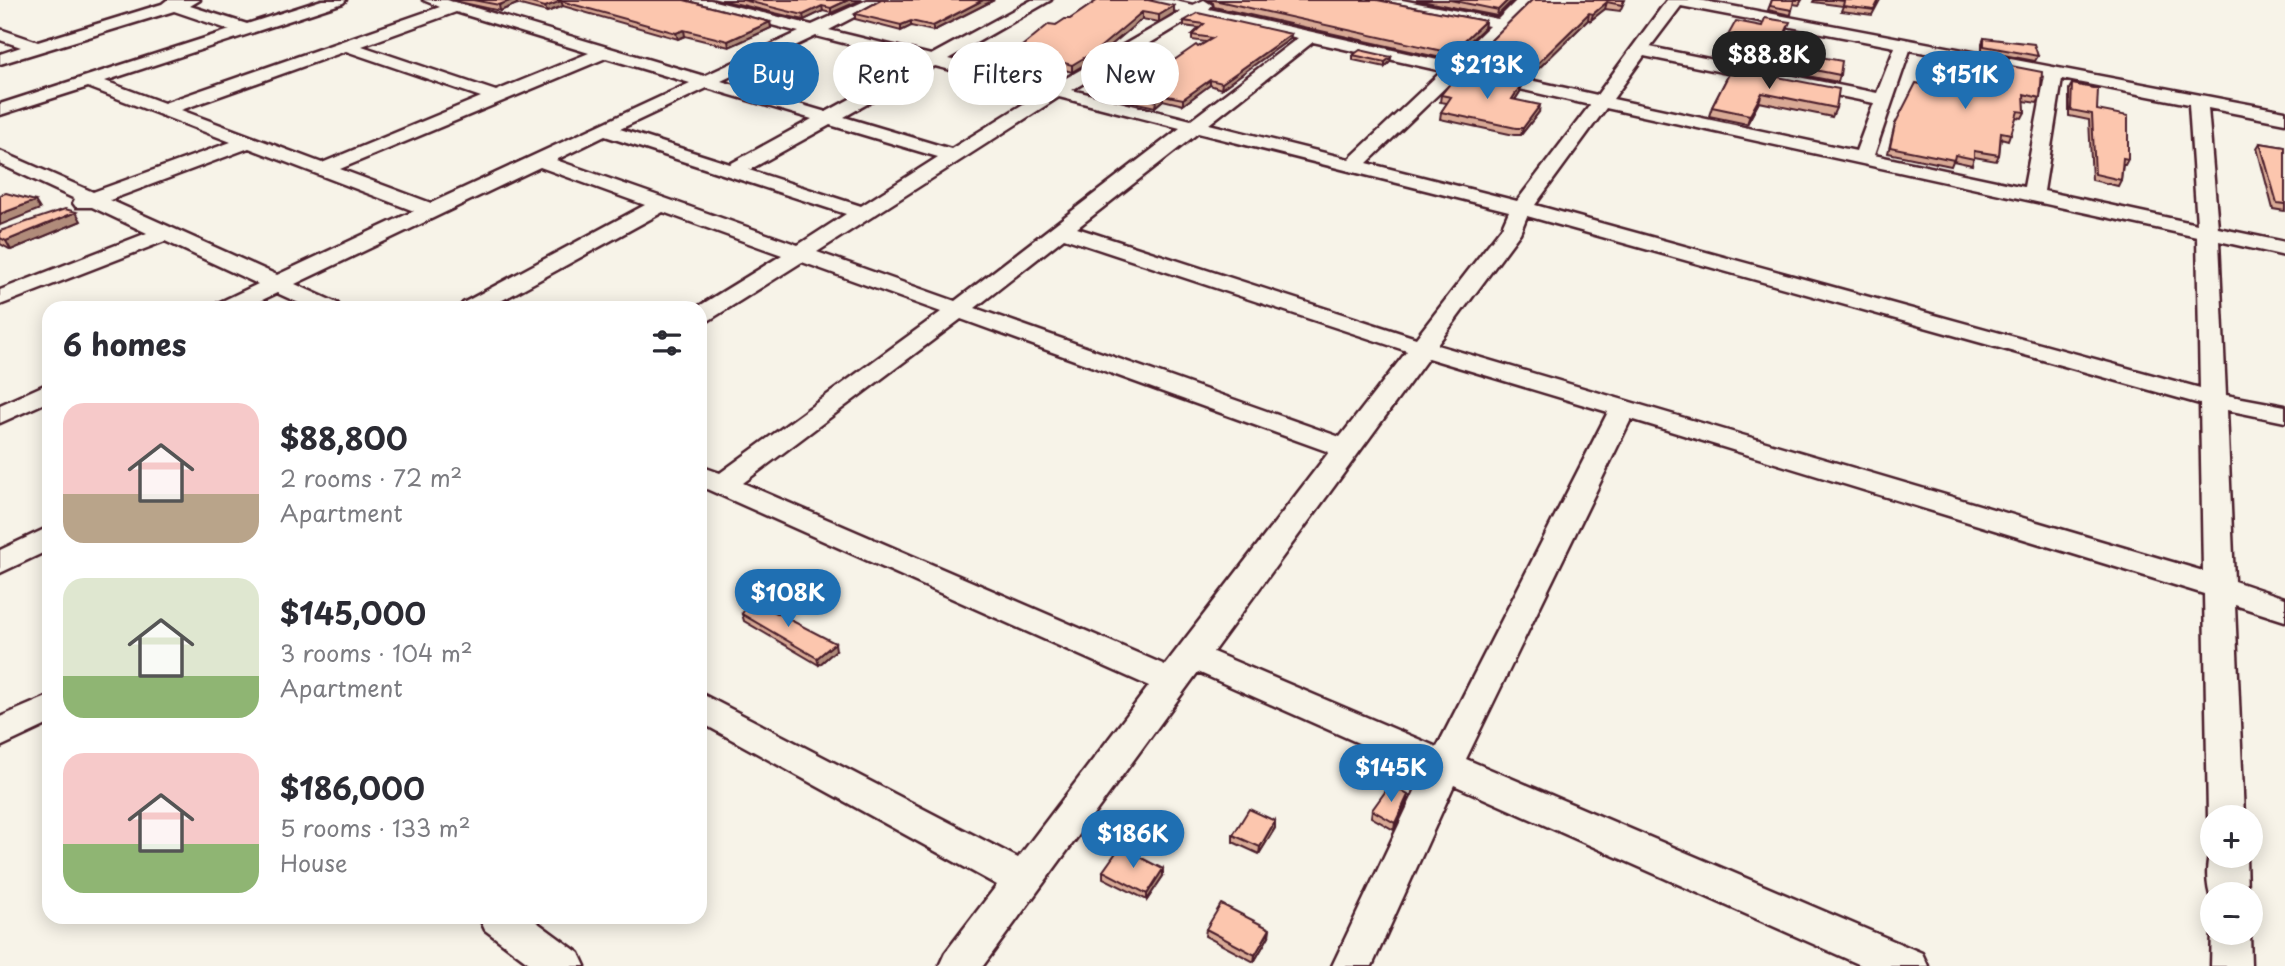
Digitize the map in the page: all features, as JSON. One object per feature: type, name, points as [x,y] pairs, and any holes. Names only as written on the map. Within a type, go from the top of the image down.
[{"type":"street","points":[[157,0],[247,30]]},
{"type":"street","points":[[0,60],[192,0]]},
{"type":"street","points":[[0,110],[338,0]]},
{"type":"street","points":[[431,0],[954,156]]},
{"type":"street","points":[[691,0],[719,3],[860,42]]},
{"type":"street","points":[[241,301],[879,0]]},
{"type":"street","points":[[934,60],[1043,0]]},
{"type":"street","points":[[1150,0],[1205,5],[1312,35],[1601,102],[2285,248]]},
{"type":"street","points":[[1378,0],[1502,24]]},
{"type":"street","points":[[1353,166],[1526,0]]},
{"type":"street","points":[[959,966],[1512,228],[1522,208],[1676,0],[2285,117]]},
{"type":"street","points":[[1067,85],[1205,5]]},
{"type":"street","points":[[163,110],[456,7]]},
{"type":"street","points":[[0,34],[38,48]]},
{"type":"street","points":[[708,481],[958,310],[1312,35]]},
{"type":"street","points":[[1863,158],[1904,44]]},
{"type":"street","points":[[346,46],[497,97]]},
{"type":"street","points":[[1640,50],[1884,100]]},
{"type":"street","points":[[322,170],[605,52]]},
{"type":"street","points":[[934,60],[948,64]]},
{"type":"street","points":[[2033,194],[2054,73]]},
{"type":"street","points":[[88,81],[432,211]]},
{"type":"street","points":[[1067,94],[1522,208],[2213,400],[2285,414]]},
{"type":"street","points":[[2198,101],[2208,232],[2226,805]]},
{"type":"street","points":[[732,171],[852,105]]},
{"type":"street","points":[[707,312],[1035,105]]},
{"type":"street","points":[[604,130],[863,213]]},
{"type":"street","points":[[69,208],[248,142]]},
{"type":"street","points":[[0,157],[314,301]]},
{"type":"street","points":[[539,160],[1347,449]]},
{"type":"street","points":[[484,301],[662,204]]},
{"type":"street","points":[[1061,230],[1422,348],[2219,587],[2285,610]]},
{"type":"street","points":[[3,294],[166,233]]},
{"type":"street","points":[[0,415],[42,394]]},
{"type":"street","points":[[1352,966],[1446,766],[1623,408]]},
{"type":"street","points":[[708,481],[1182,669],[1446,766],[1908,966]]},
{"type":"street","points":[[0,564],[42,541]]},
{"type":"street","points":[[707,710],[1024,880]]},
{"type":"street","points":[[0,733],[42,712]]},
{"type":"street","points":[[508,924],[565,966]]},
{"type":"street","points":[[2230,945],[2231,966]]},
{"type":"building","points":[[473,0],[512,0],[499,5]]},
{"type":"building","points":[[521,0],[684,0],[770,22],[728,41],[684,30],[676,33],[561,1],[545,7]]},
{"type":"building","points":[[743,0],[848,0],[831,8],[822,6],[803,15]]},
{"type":"building","points":[[881,0],[983,0],[933,26],[911,21],[901,25],[855,14]]},
{"type":"building","points":[[1098,0],[1148,0],[1174,6],[1159,15],[1142,12],[1106,42],[1081,42],[1081,60],[1072,65],[1067,64],[1067,42],[1027,42],[1049,24],[1056,25]]},
{"type":"building","points":[[1214,0],[1377,0],[1485,21],[1451,53]]},
{"type":"building","points":[[1450,0],[1508,0],[1498,10]]},
{"type":"building","points":[[1532,0],[1624,0],[1622,5],[1607,2],[1593,14],[1589,13],[1531,70],[1473,58]]},
{"type":"building","points":[[1772,0],[1794,0],[1792,10],[1770,6]]},
{"type":"building","points":[[1835,0],[1879,0],[1874,10],[1843,6],[1844,1]]},
{"type":"building","points":[[1198,13],[1291,34],[1222,83],[1210,80],[1183,99],[1179,98],[1179,57],[1196,45],[1198,47],[1213,38],[1192,35],[1204,24],[1184,21]]},
{"type":"building","points":[[1765,18],[1790,22],[1778,49],[1842,61],[1840,75],[1723,52],[1726,39],[1736,21],[1762,26]]},
{"type":"building","points":[[1984,38],[2034,44],[2038,56],[1984,46]]},
{"type":"building","points":[[1360,50],[1391,57],[1385,62],[1353,55]]},
{"type":"building","points":[[1985,61],[2042,72],[2040,98],[2024,94],[2025,112],[2018,111],[2011,134],[2001,132],[1999,155],[1974,151],[1974,159],[1955,155],[1954,160],[1890,147],[1895,124],[1916,83],[1939,88],[1949,63],[1985,69]]},
{"type":"building","points":[[1732,68],[1839,89],[1836,108],[1762,93],[1750,115],[1712,107]]},
{"type":"building","points":[[1460,71],[1521,85],[1512,99],[1540,105],[1523,128],[1441,112],[1451,97],[1441,95]]},
{"type":"building","points":[[2072,84],[2098,89],[2097,110],[2128,116],[2128,159],[2123,158],[2121,180],[2095,174],[2092,114],[2071,110]]},
{"type":"building","points":[[2260,143],[2285,147],[2285,204],[2277,203]]},
{"type":"building","points":[[6,193],[35,201],[0,214],[0,195]]},
{"type":"building","points":[[65,209],[76,212],[6,241],[0,238],[0,231]]},
{"type":"building","points":[[750,599],[835,643],[817,658],[742,614]]},
{"type":"building","points":[[1390,785],[1408,795],[1395,823],[1372,810]]},
{"type":"building","points":[[1249,809],[1275,821],[1260,847],[1233,835]]},
{"type":"building","points":[[1120,847],[1163,869],[1147,894],[1103,871]]},
{"type":"building","points":[[1221,904],[1270,929],[1255,955],[1206,929]]}]
